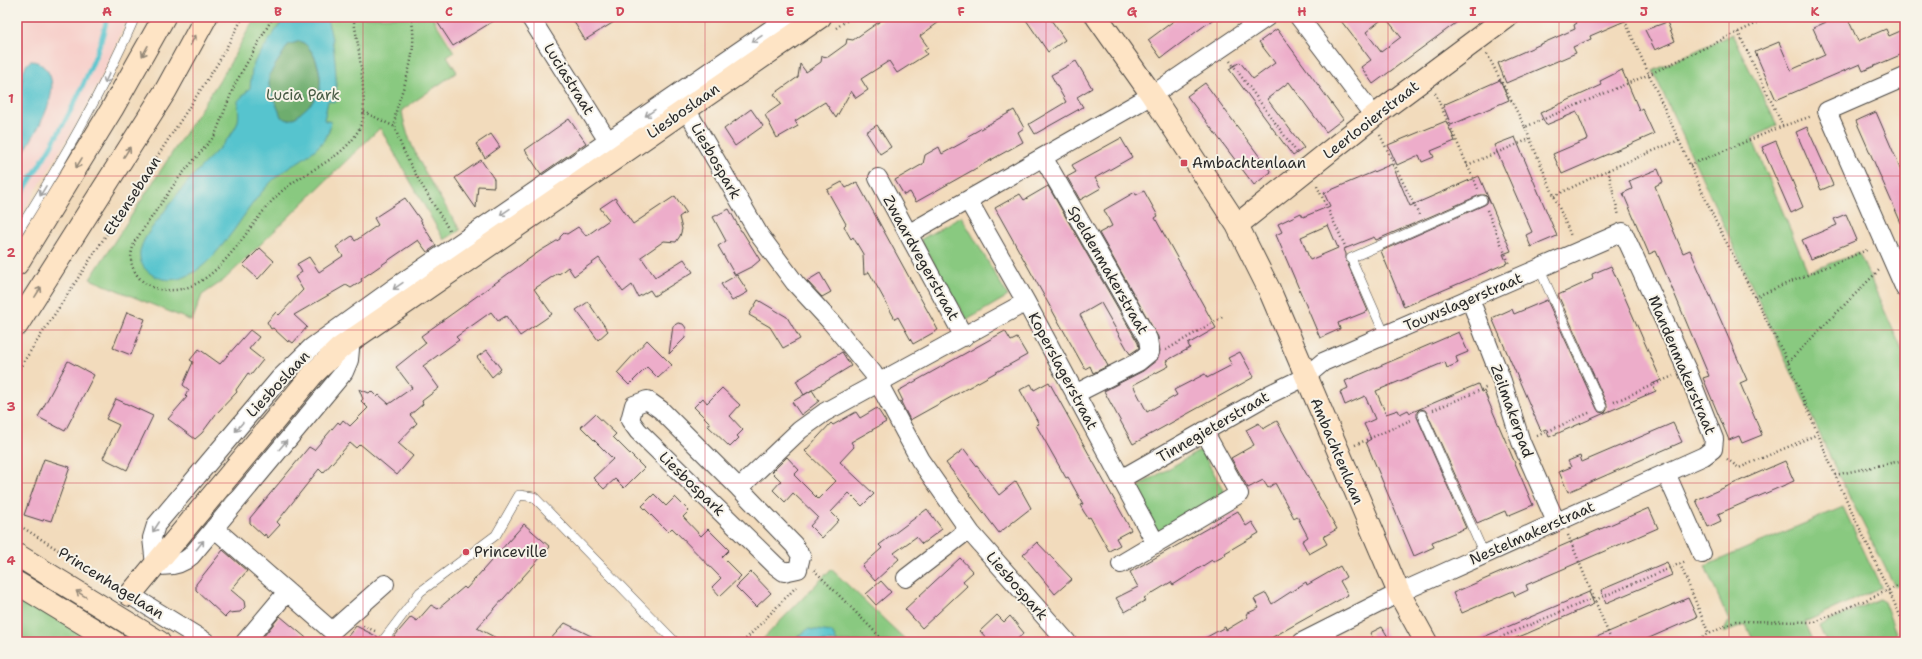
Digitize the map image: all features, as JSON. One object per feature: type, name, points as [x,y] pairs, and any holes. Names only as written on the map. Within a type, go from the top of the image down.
[{"type":"street","points":[[17,264],[112,109],[164,17]]},
{"type":"street","name":"Ettensebaan","points":[[17,325],[166,90],[206,17]]},
{"type":"street","name":"Luciastraat","points":[[530,17],[554,65],[608,141]]},
{"type":"street","name":"Liesboslaan","points":[[542,197],[608,141],[789,17]]},
{"type":"street","name":"Liesboslaan","points":[[130,595],[313,374],[330,356],[463,252],[542,197],[686,109],[820,17]]},
{"type":"street","name":"Ambachtenlaan","points":[[1097,17],[1152,95],[1237,225],[1269,289],[1305,377],[1399,593],[1426,642]]},
{"type":"street","points":[[908,234],[1152,95],[1267,17]]},
{"type":"street","points":[[1299,17],[1373,117]]},
{"type":"street","name":"Leerlooierstraat","points":[[1237,225],[1373,117],[1507,17]]},
{"type":"street","points":[[1905,77],[1827,111],[1905,289]]},
{"type":"street","name":"Liesbospark","points":[[686,109],[760,236],[795,283],[831,322],[873,372],[878,384],[920,460],[968,530],[1067,642]]},
{"type":"street","name":"Speldenmakerstraat","points":[[1043,157],[1148,339],[1150,352],[1138,362],[1075,394]]},
{"type":"street","name":"Zwaardvegerstraat","points":[[878,178],[964,337]]},
{"type":"street","name":"Koperslagerstraat","points":[[968,200],[1026,302],[1156,544]]},
{"type":"street","name":"Touwslagerstraat","points":[[1305,377],[1324,362],[1623,232]]},
{"type":"street","name":"Mandenmakerstraat","points":[[1623,232],[1687,370],[1714,439],[1713,449],[1704,456],[1666,473]]},
{"type":"street","name":"Liesboslaan","points":[[155,565],[152,538],[156,526],[289,369],[326,336],[463,252]]},
{"type":"street","name":"Zeilmakerpad","points":[[1470,299],[1502,381],[1522,442],[1559,521]]},
{"type":"street","name":"Zwaardvegerstraat","points":[[878,384],[1026,302]]},
{"type":"street","points":[[155,565],[170,566],[186,560],[214,528],[344,372],[349,360],[351,339]]},
{"type":"street","name":"Tinnegieterstraat","points":[[1121,479],[1270,394],[1305,377]]},
{"type":"street","name":"Liesbospark","points":[[739,488],[800,430],[825,412],[878,384]]},
{"type":"street","name":"Liesbospark","points":[[647,400],[661,410],[739,488],[794,545],[801,556],[798,569],[784,572],[776,566],[638,431],[630,420],[634,404],[647,400]]},
{"type":"street","points":[[1121,564],[1239,494],[1204,431]]},
{"type":"street","points":[[1666,473],[1702,554]]},
{"type":"street","name":"Nestelmakerstraat","points":[[1302,642],[1399,593],[1666,473]]},
{"type":"street","points":[[214,528],[332,631],[385,584]]},
{"type":"street","points":[[906,578],[968,530]]},
{"type":"street","name":"Princenhagelaan","points":[[17,555],[159,642]]},
{"type":"street","points":[[17,583],[114,642]]},
{"type":"street","points":[[245,642],[287,592]]},
{"type":"street","name":"Princenhagelaan","points":[[130,595],[206,642]]},
{"type":"lane","points":[[17,233],[84,123],[135,17]]},
{"type":"lane","points":[[1385,335],[1351,258],[1482,200]]},
{"type":"lane","points":[[1539,268],[1602,407]]},
{"type":"lane","points":[[1422,415],[1484,554]]},
{"type":"lane","points":[[384,639],[420,592],[496,535],[519,495],[534,497],[675,642]]},
{"type":"path","name":"Ettensebaan","points":[[17,372],[218,63],[243,17]]},
{"type":"path","points":[[272,17],[235,84],[215,135],[178,179],[135,241],[130,258],[131,265],[139,278],[150,287],[175,290],[193,285],[205,277],[236,247],[264,209],[280,193],[293,182],[327,162],[344,148],[362,123],[364,112],[353,17]]},
{"type":"path","points":[[412,17],[414,32],[410,62],[397,108],[395,127],[400,146],[463,252]]},
{"type":"path","points":[[1623,17],[1715,220],[1788,362],[1835,475],[1905,626]]},
{"type":"path","points":[[1525,127],[1650,74],[1770,17]]},
{"type":"path","points":[[1738,32],[1783,126]]},
{"type":"path","points":[[1479,38],[1525,127],[1578,251]]},
{"type":"path","points":[[1221,49],[1309,168],[1351,258]]},
{"type":"path","points":[[1428,76],[1515,279]]},
{"type":"path","points":[[1690,165],[1783,126],[1827,111]]},
{"type":"path","points":[[364,112],[395,127]]},
{"type":"path","points":[[1373,117],[1424,226]]},
{"type":"path","points":[[1467,165],[1530,139]]},
{"type":"path","points":[[1554,196],[1608,170],[1679,140]]},
{"type":"path","points":[[1608,170],[1623,232]]},
{"type":"path","points":[[1755,297],[1885,242]]},
{"type":"path","points":[[1788,362],[1878,271],[1894,264]]},
{"type":"path","points":[[1150,352],[1162,352],[1224,316]]},
{"type":"path","points":[[1713,449],[1739,468],[1818,434]]},
{"type":"path","points":[[1835,475],[1905,460]]},
{"type":"path","points":[[1559,521],[1612,642]]},
{"type":"path","name":"Princenhagelaan","points":[[17,524],[130,595]]},
{"type":"path","points":[[1489,642],[1702,554]]},
{"type":"path","points":[[1680,564],[1709,634]]},
{"type":"path","points":[[810,573],[814,569],[885,642]]},
{"type":"path","points":[[743,642],[801,582]]},
{"type":"path","points":[[1692,642],[1736,621],[1815,622],[1905,583]]},
{"type":"path","points":[[351,614],[365,628],[384,639]]},
{"type":"shaded area","points":[[17,17],[128,17],[104,72],[84,111],[17,222]]},
{"type":"green space","name":"Lucia Park","points":[[255,17],[432,17],[454,52],[447,56],[457,72],[402,110],[405,125],[417,156],[460,230],[444,240],[380,128],[224,280],[202,295],[192,321],[90,279],[228,67]]},
{"type":"green space","points":[[1732,34],[1777,125],[1752,138],[1808,272],[1859,253],[1905,357],[1905,582],[1895,587],[1839,476],[1653,71]]},
{"type":"green space","points":[[300,41],[310,49],[314,56],[319,70],[320,85],[318,94],[310,104],[298,115],[288,120],[281,117],[269,86],[269,75],[288,45]]},
{"type":"green space","points":[[961,216],[1008,296],[967,320],[920,240]]},
{"type":"green space","points":[[1201,450],[1226,495],[1157,534],[1133,489]]},
{"type":"green space","points":[[1843,507],[1881,587],[1805,622],[1814,642],[1754,642],[1746,625],[1723,633],[1729,621],[1705,566]]},
{"type":"green space","points":[[831,569],[908,642],[760,642]]},
{"type":"green space","points":[[17,588],[89,632],[82,642],[17,642]]},
{"type":"green space","points":[[1879,599],[1884,602],[1896,633],[1877,642],[1826,642],[1819,626]]},
{"type":"water","points":[[285,17],[326,17],[334,49],[336,81],[336,102],[328,101],[324,120],[331,122],[328,132],[323,141],[315,149],[271,182],[256,199],[221,247],[204,265],[185,277],[174,279],[158,278],[149,273],[141,262],[140,252],[143,243],[178,193],[234,130],[239,113],[238,101],[250,88],[252,69],[255,61]],"holes":[[[300,41],[310,49],[317,63],[320,78],[319,91],[314,99],[300,114],[288,120],[281,117],[269,86],[269,75],[288,45]]]},
{"type":"water","points":[[30,61],[38,62],[44,67],[50,77],[52,88],[49,101],[38,129],[17,163],[17,96],[21,87],[23,71]]},
{"type":"water","points":[[808,629],[832,632],[837,642],[791,642]]},
{"type":"building","points":[[434,17],[500,17],[453,46]]},
{"type":"building","points":[[571,17],[622,17],[585,40]]},
{"type":"building","points":[[886,17],[946,17],[920,36],[928,47],[924,50],[927,54],[897,73],[889,61],[861,79],[868,90],[856,98],[851,91],[836,118],[825,102],[795,121],[798,126],[777,138],[765,115],[781,104],[774,94],[798,77],[800,64],[806,72],[821,62],[822,56],[828,57],[846,44],[847,39],[853,40]]},
{"type":"building","points":[[1024,17],[1049,17],[1065,40],[1048,52]]},
{"type":"building","points":[[1179,17],[1216,17],[1161,58],[1148,40]]},
{"type":"building","points":[[1338,17],[1385,17],[1464,17],[1373,84],[1361,67],[1371,60]],"holes":[[[1385,17],[1401,37],[1381,52],[1366,32]]]},
{"type":"building","points":[[1574,17],[1634,17],[1590,36],[1591,39],[1573,47],[1576,53],[1506,83],[1498,63],[1575,29],[1574,25],[1577,23]]},
{"type":"building","points":[[1837,17],[1847,17],[1858,41],[1886,29],[1889,36],[1905,29],[1905,53],[1863,71],[1860,64],[1776,100],[1755,52],[1779,42],[1791,70],[1825,55],[1813,28]]},
{"type":"building","points":[[1667,22],[1675,41],[1655,50],[1645,30]]},
{"type":"building","points":[[1277,29],[1343,119],[1326,132],[1289,82],[1267,99],[1304,148],[1293,156],[1229,69],[1240,62],[1253,79],[1275,63],[1259,42]]},
{"type":"building","points":[[1076,61],[1092,88],[1077,97],[1083,107],[1035,134],[1029,124],[1066,102],[1051,75]]},
{"type":"building","points":[[1622,70],[1639,110],[1642,108],[1654,134],[1562,174],[1553,154],[1588,139],[1577,112],[1546,125],[1540,113],[1602,85],[1600,81]]},
{"type":"building","points":[[1500,80],[1509,100],[1451,125],[1443,105]]},
{"type":"building","points":[[1205,83],[1271,172],[1254,185],[1187,96]]},
{"type":"building","points":[[751,109],[763,126],[735,146],[724,129]]},
{"type":"building","points":[[1014,110],[1024,128],[1018,132],[1023,142],[916,202],[910,192],[904,195],[895,180],[923,164],[925,155],[939,147],[942,154],[969,139],[968,136]]},
{"type":"building","points":[[1876,112],[1905,179],[1905,232],[1856,121]]},
{"type":"building","points":[[569,119],[586,143],[541,174],[525,150]]},
{"type":"building","points":[[1446,121],[1455,141],[1431,151],[1434,157],[1422,162],[1419,155],[1397,165],[1388,145]]},
{"type":"building","points":[[877,125],[891,147],[880,154],[866,132]]},
{"type":"building","points":[[1807,127],[1833,185],[1821,190],[1796,132]]},
{"type":"building","points":[[491,134],[500,147],[485,158],[476,144]]},
{"type":"building","points":[[1515,137],[1557,236],[1531,247],[1526,235],[1532,232],[1494,145]]},
{"type":"building","points":[[1121,138],[1132,157],[1095,178],[1101,188],[1080,200],[1067,177],[1076,172],[1072,165]]},
{"type":"building","points":[[1776,141],[1803,207],[1791,213],[1762,147]]},
{"type":"building","points":[[481,160],[494,179],[494,187],[478,186],[476,208],[455,178]]},
{"type":"building","points":[[1392,164],[1410,206],[1479,176],[1511,251],[1503,254],[1507,263],[1404,307],[1381,251],[1484,205],[1487,203],[1488,198],[1485,195],[1480,195],[1376,240],[1374,237],[1344,249],[1346,260],[1368,311],[1338,323],[1340,329],[1320,338],[1276,235],[1282,232],[1278,224],[1301,213],[1303,217],[1330,206],[1324,193]],"holes":[[[1328,225],[1338,248],[1310,260],[1301,237]]]},
{"type":"building","points":[[1658,169],[1663,182],[1655,186],[1665,211],[1683,253],[1690,250],[1747,380],[1740,383],[1762,435],[1742,443],[1739,436],[1729,440],[1703,378],[1709,376],[1669,281],[1656,251],[1649,254],[1623,193],[1632,189],[1629,181]]},
{"type":"building","points":[[842,182],[846,188],[857,182],[938,330],[913,344],[898,317],[895,319],[869,272],[864,275],[863,254],[853,237],[851,239],[847,232],[844,226],[846,224],[827,190]]},
{"type":"building","points":[[1048,186],[1138,343],[1139,348],[1130,354],[1101,303],[1080,315],[1108,366],[1093,373],[1090,366],[1085,369],[995,208],[1020,194],[1024,200]]},
{"type":"building","points":[[1144,191],[1158,216],[1155,218],[1216,328],[1188,344],[1190,348],[1166,361],[1169,366],[1133,385],[1147,412],[1177,395],[1174,390],[1205,374],[1207,378],[1232,365],[1228,358],[1240,352],[1254,377],[1133,444],[1104,391],[1143,371],[1157,360],[1160,351],[1158,337],[1099,233],[1112,226],[1104,210],[1135,192],[1136,195]]},
{"type":"building","points":[[675,196],[686,212],[679,217],[682,229],[680,236],[676,242],[664,241],[641,257],[655,277],[684,259],[693,272],[654,296],[650,290],[638,297],[632,285],[623,292],[599,258],[574,276],[568,267],[534,289],[552,314],[545,319],[520,336],[506,316],[498,321],[491,312],[456,337],[459,340],[423,366],[439,388],[422,401],[423,404],[410,415],[417,423],[398,443],[413,456],[397,475],[360,444],[356,448],[350,443],[323,473],[319,469],[277,522],[280,525],[268,538],[250,523],[250,518],[309,447],[314,450],[338,422],[340,424],[343,420],[350,426],[368,408],[361,401],[363,399],[359,389],[369,393],[371,391],[377,397],[379,395],[389,404],[412,388],[396,367],[426,343],[421,336],[540,251],[560,239],[564,233],[567,234],[578,227],[586,236],[609,220],[600,208],[615,198],[633,224]]},
{"type":"building","points":[[405,198],[422,222],[436,246],[427,252],[418,240],[361,279],[362,281],[351,288],[346,285],[294,315],[307,327],[293,343],[289,340],[288,342],[273,328],[271,329],[267,322],[276,312],[279,315],[303,290],[295,277],[302,272],[297,264],[309,257],[319,272],[343,256],[336,247],[352,236],[355,241],[378,225],[374,218]]},
{"type":"building","points":[[729,209],[760,260],[753,266],[735,275],[718,246],[726,241],[713,217]]},
{"type":"building","points":[[1846,214],[1857,240],[1811,259],[1802,240],[1837,225],[1834,219]]},
{"type":"building","points":[[260,248],[274,261],[258,279],[243,265]]},
{"type":"building","points":[[1611,266],[1661,380],[1652,384],[1656,391],[1549,437],[1546,429],[1541,431],[1492,318],[1512,309],[1514,314],[1547,300],[1597,409],[1599,412],[1604,413],[1607,410],[1607,405],[1558,295],[1593,279],[1592,274]]},
{"type":"building","points":[[820,273],[831,292],[822,297],[807,281]]},
{"type":"building","points":[[737,275],[748,292],[732,301],[721,284]]},
{"type":"building","points":[[758,300],[787,317],[800,339],[783,348],[770,327],[749,315]]},
{"type":"building","points":[[588,302],[608,331],[598,340],[576,310]]},
{"type":"building","points":[[127,312],[145,319],[131,355],[113,348]]},
{"type":"building","points":[[678,323],[683,324],[686,328],[685,338],[669,354],[673,326]]},
{"type":"building","points":[[250,330],[259,337],[249,349],[263,360],[251,375],[248,373],[236,390],[237,392],[216,414],[202,433],[195,439],[168,419],[187,397],[185,395],[189,390],[183,385],[193,362],[190,360],[199,349],[220,364]]},
{"type":"building","points":[[1005,331],[1011,341],[1017,338],[1027,355],[910,420],[901,402],[903,401],[898,391]]},
{"type":"building","points":[[1459,332],[1468,352],[1456,357],[1458,363],[1447,368],[1445,362],[1376,391],[1386,414],[1398,410],[1400,414],[1408,410],[1410,413],[1478,384],[1481,392],[1484,391],[1533,505],[1507,516],[1505,511],[1477,523],[1427,413],[1425,410],[1420,409],[1417,412],[1417,417],[1466,528],[1432,542],[1434,547],[1414,556],[1366,442],[1371,439],[1364,424],[1375,419],[1365,396],[1345,405],[1340,392],[1348,388],[1345,381]]},
{"type":"building","points":[[647,340],[672,365],[658,378],[647,367],[629,385],[617,373]]},
{"type":"building","points":[[487,350],[501,369],[492,377],[477,357]]},
{"type":"building","points":[[842,352],[851,366],[804,395],[796,381]]},
{"type":"building","points":[[68,361],[94,375],[65,431],[38,417]]},
{"type":"building","points":[[1049,382],[1131,530],[1116,538],[1120,545],[1109,551],[1090,517],[1088,518],[1080,505],[1083,504],[1068,477],[1066,478],[1036,425],[1039,424],[1020,390],[1031,384],[1034,390]]},
{"type":"building","points":[[722,388],[740,405],[730,416],[743,430],[737,436],[739,438],[730,447],[708,426],[710,423],[694,407],[703,398],[707,403]]},
{"type":"building","points":[[812,390],[819,401],[801,415],[792,402]]},
{"type":"building","points":[[116,399],[153,416],[127,470],[103,458],[119,425],[106,419]]},
{"type":"building","points":[[877,408],[886,422],[851,442],[854,447],[840,462],[874,494],[862,506],[849,493],[831,512],[839,520],[822,538],[810,526],[818,517],[793,493],[785,502],[773,490],[781,481],[772,472],[787,457],[799,470],[794,475],[818,499],[836,481],[805,451],[831,423],[833,425],[856,412],[860,418]]},
{"type":"building","points":[[595,414],[616,434],[613,437],[644,468],[624,488],[615,479],[604,489],[593,478],[613,459],[581,427]]},
{"type":"building","points":[[1277,421],[1337,529],[1323,537],[1327,544],[1309,554],[1302,541],[1308,537],[1297,516],[1294,518],[1275,483],[1268,488],[1263,480],[1248,488],[1231,458],[1254,445],[1246,430],[1259,423],[1263,429]]},
{"type":"building","points":[[1673,423],[1682,442],[1568,492],[1559,472],[1571,467],[1568,461],[1580,456],[1582,462]]},
{"type":"building","points":[[964,449],[999,495],[1016,481],[1031,508],[999,533],[946,463]]},
{"type":"building","points":[[44,459],[70,467],[51,521],[44,519],[43,521],[24,515]]},
{"type":"building","points":[[1785,461],[1794,481],[1718,514],[1721,521],[1708,527],[1696,500]]},
{"type":"building","points":[[654,494],[666,506],[675,497],[689,511],[683,517],[701,536],[708,529],[729,550],[722,557],[741,576],[720,596],[712,587],[721,578],[672,528],[668,532],[642,506]]},
{"type":"building","points":[[1649,508],[1658,528],[1526,585],[1528,590],[1515,596],[1513,591],[1462,613],[1453,593]]},
{"type":"building","points":[[927,509],[942,529],[922,544],[916,537],[894,553],[899,559],[875,581],[862,566],[882,548],[879,545]]},
{"type":"building","points":[[1238,511],[1246,526],[1252,522],[1259,533],[1225,553],[1226,555],[1213,562],[1212,560],[1173,585],[1171,582],[1144,598],[1146,600],[1125,612],[1116,598],[1138,587],[1130,572]]},
{"type":"building","points":[[524,524],[550,547],[477,628],[504,642],[402,642],[393,638],[411,617],[417,621],[431,605],[438,609],[464,587],[466,589]]},
{"type":"building","points":[[1037,542],[1072,579],[1055,594],[1023,555]]},
{"type":"building","points":[[223,550],[247,571],[231,590],[244,601],[245,607],[240,612],[229,613],[225,617],[196,590],[196,584]]},
{"type":"building","points":[[960,558],[973,572],[963,581],[967,586],[922,628],[905,609]]},
{"type":"building","points":[[1667,562],[1672,575],[1606,603],[1601,590]]},
{"type":"building","points":[[1340,566],[1346,577],[1340,581],[1348,595],[1264,642],[1198,642],[1225,627],[1226,630],[1248,617],[1246,614],[1259,608],[1254,599],[1266,593],[1272,604],[1306,582],[1307,585]]},
{"type":"building","points":[[751,572],[771,593],[756,607],[736,587]]},
{"type":"building","points":[[881,581],[891,592],[876,605],[866,594]]},
{"type":"building","points":[[1589,592],[1594,604],[1526,634],[1506,642],[1472,642]]},
{"type":"building","points":[[1688,598],[1697,617],[1640,642],[1585,642]]},
{"type":"building","points":[[997,615],[1004,622],[1010,616],[1024,633],[1014,642],[990,642],[980,631]]},
{"type":"building","points":[[280,616],[311,642],[259,642]]},
{"type":"building","points":[[565,623],[603,642],[548,642]]},
{"type":"building","points":[[356,626],[378,637],[376,642],[343,642]]},
{"type":"building","points":[[1382,627],[1391,642],[1375,642],[1370,633]]},
{"type":"waterway","points":[[17,201],[52,144],[77,99],[97,51],[107,17]]},
{"type":"place","name":"Ambachtenlaan","points":[[1184,163]]},
{"type":"place","name":"Princeville","points":[[466,552]]}]
